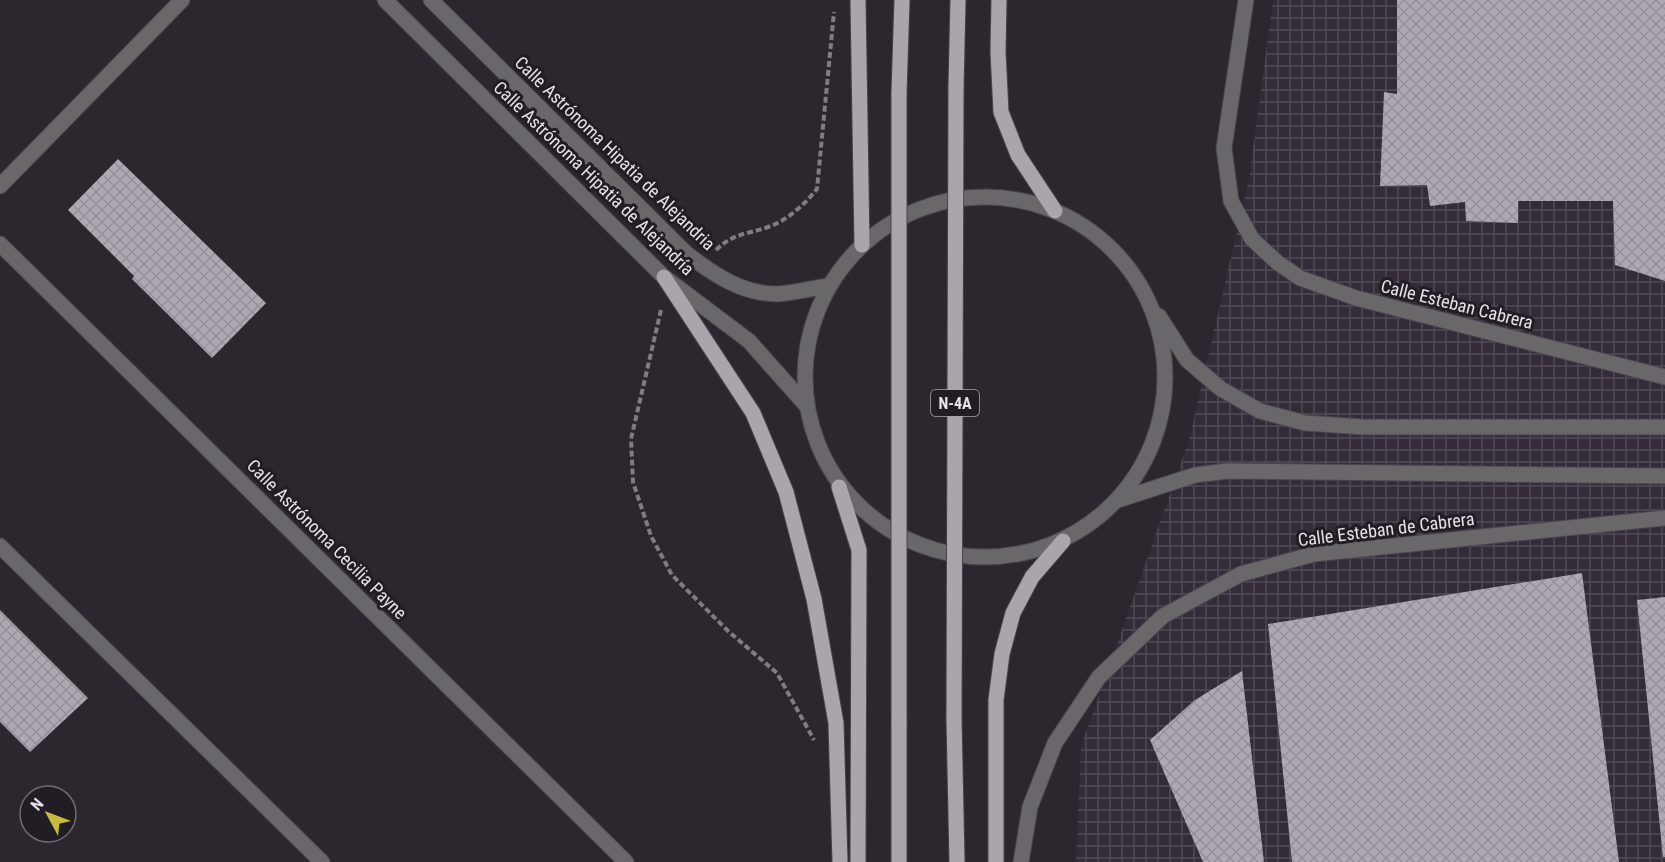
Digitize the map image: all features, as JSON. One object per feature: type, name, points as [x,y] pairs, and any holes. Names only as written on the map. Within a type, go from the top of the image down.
[{"type":"main road","points":[[858,0],[862,245]]},
{"type":"main road","points":[[899,862],[899,93],[902,0]]},
{"type":"main road","name":"N-4A","points":[[957,862],[954,719],[958,0]]},
{"type":"main road","points":[[999,0],[998,52],[1001,112],[1018,155],[1055,211]]},
{"type":"main road","points":[[664,277],[753,413],[786,492],[814,599],[836,723],[840,862]]},
{"type":"main road","points":[[839,486],[859,550],[858,862]]},
{"type":"main road","points":[[996,862],[996,700],[1002,654],[1013,614],[1032,578],[1063,541]]},
{"type":"street","points":[[0,186],[182,0]]},
{"type":"street","name":"Calle Astrónoma Hipatia de Alejandría","points":[[385,0],[664,277],[749,341],[805,404]]},
{"type":"street","name":"Calle Astrónoma Hipatia de Alejandria","points":[[431,0],[687,254],[702,265],[730,283],[754,291],[777,294],[829,286]]},
{"type":"street","name":"Calle Esteban Cabrera","points":[[1245,0],[1224,148],[1232,201],[1252,239],[1278,263],[1300,278],[1356,298],[1665,377]]},
{"type":"street","points":[[1148,299],[1164,351],[1163,404],[1148,455],[1118,500],[1092,523],[1063,541],[1004,558],[941,554],[885,529],[839,486],[817,447],[805,404],[807,343],[829,286],[862,245],[904,216],[953,199],[1005,197],[1055,211],[1093,232],[1125,262],[1187,360],[1221,389],[1260,411],[1305,423],[1363,427],[1665,427]]},
{"type":"street","name":"Calle Astrónoma Cecilia Payne","points":[[0,244],[626,862]]},
{"type":"street","points":[[1118,500],[1196,475],[1228,471],[1665,476]]},
{"type":"street","name":"Calle Esteban de Cabrera","points":[[1021,862],[1030,807],[1056,743],[1099,677],[1163,616],[1241,574],[1314,554],[1665,518]]},
{"type":"street","points":[[0,546],[322,862]]},
{"type":"shaded area","points":[[1273,0],[1665,0],[1665,862],[1076,862],[1081,746],[1189,440],[1249,179]]},
{"type":"building","points":[[1397,0],[1665,0],[1665,281],[1615,265],[1613,201],[1518,201],[1518,223],[1466,221],[1465,202],[1430,206],[1427,185],[1380,186],[1384,92],[1397,94]]},
{"type":"building","points":[[118,159],[266,303],[212,358],[132,279],[134,276],[68,210]]},
{"type":"building","points":[[1582,573],[1619,862],[1292,862],[1268,624]]},
{"type":"building","points":[[1665,597],[1665,857],[1663,857],[1637,600]]},
{"type":"building","points":[[0,610],[88,698],[30,752],[0,722]]},
{"type":"building","points":[[1242,671],[1264,862],[1203,862],[1150,740],[1195,700]]}]
